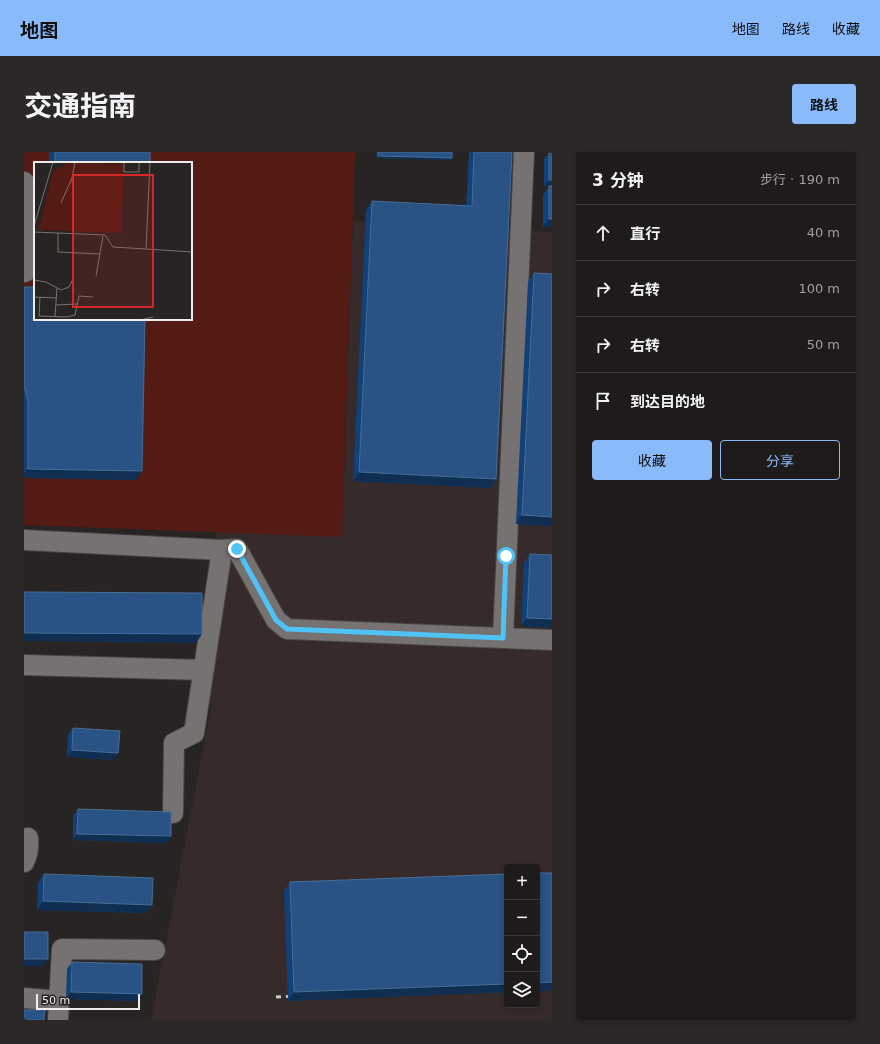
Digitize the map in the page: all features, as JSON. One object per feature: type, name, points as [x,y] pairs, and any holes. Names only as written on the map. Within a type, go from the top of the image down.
[{"type":"street","points":[[503,638],[524,152]]},
{"type":"street","points":[[24,182],[31,191],[26,272]]},
{"type":"street","points":[[24,540],[230,550]]},
{"type":"street","points":[[230,550],[276,620],[287,629],[552,640]]},
{"type":"street","points":[[174,813],[174,743],[194,733],[204,670],[230,550]]},
{"type":"street","points":[[24,664],[204,670]]},
{"type":"street","points":[[24,862],[28,855],[28,838]]},
{"type":"street","points":[[24,998],[59,1010],[62,949],[155,950]]},
{"type":"shaded area","points":[[24,152],[355,152],[342,537],[24,525]]},
{"type":"shaded area","points":[[353,221],[552,232],[552,1020],[151,1020],[212,703],[193,701],[215,566],[216,532],[342,536]]},
{"type":"building","points":[[55,152],[150,152],[150,162],[55,162]]},
{"type":"building","points":[[378,152],[452,152],[452,158],[378,156]]},
{"type":"building","points":[[474,152],[512,152],[496,479],[359,472],[372,201],[472,206]]},
{"type":"building","points":[[549,153],[552,153],[552,180],[549,180]]},
{"type":"building","points":[[549,186],[552,186],[552,219],[549,219]]},
{"type":"building","points":[[534,273],[552,274],[552,517],[522,515]]},
{"type":"building","points":[[24,287],[34,287],[34,320],[145,320],[142,471],[28,469],[28,401],[24,386]]},
{"type":"building","points":[[530,554],[552,555],[552,619],[527,618]]},
{"type":"building","points":[[24,592],[202,593],[202,634],[24,633]]},
{"type":"building","points":[[73,728],[120,731],[118,753],[72,750]]},
{"type":"building","points":[[78,809],[171,812],[171,836],[77,834]]},
{"type":"building","points":[[540,873],[552,873],[552,982],[540,983]]},
{"type":"building","points":[[44,874],[153,878],[152,905],[43,901]]},
{"type":"building","points":[[504,874],[504,984],[294,992],[290,882]]},
{"type":"building","points":[[24,932],[48,932],[48,959],[24,959]]},
{"type":"building","points":[[72,962],[142,964],[142,994],[71,992]]},
{"type":"building","points":[[24,1010],[45,1010],[44,1020],[24,1020]]},
{"type":"railway","points":[[276,997],[299,996]]},
{"type":"route","points":[[237,549],[276,620],[287,629],[503,638],[506,556]]}]
